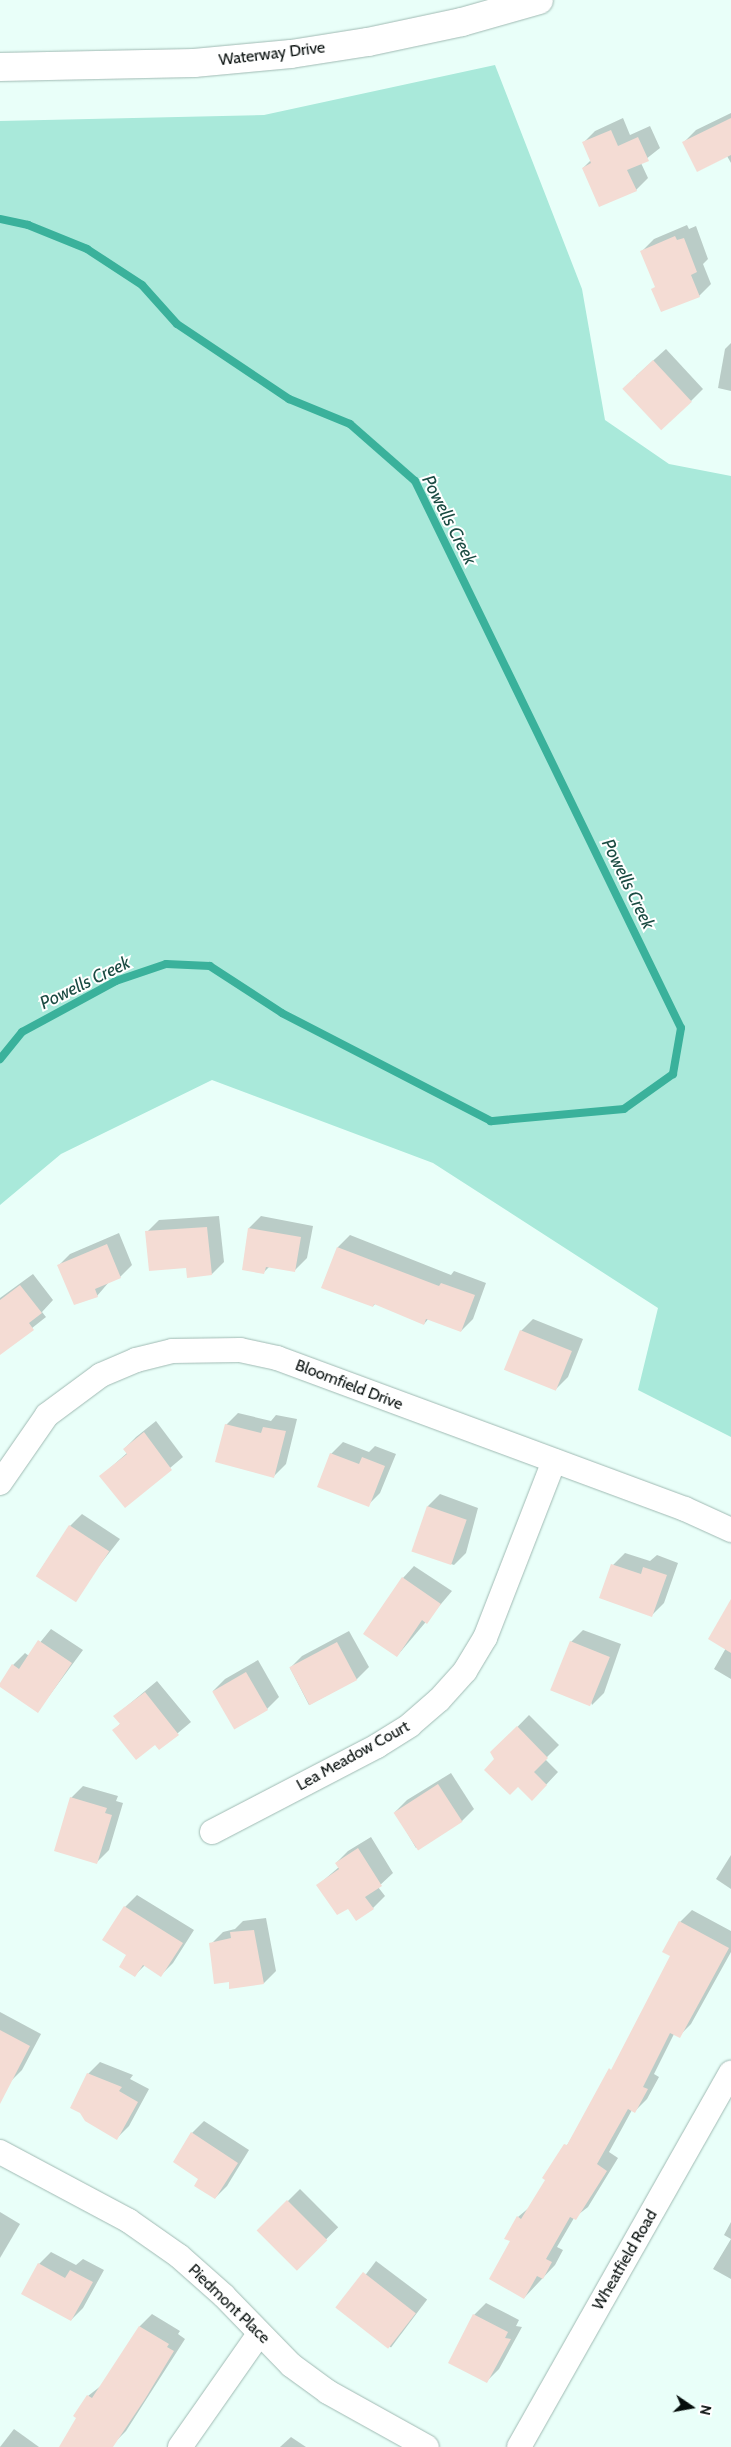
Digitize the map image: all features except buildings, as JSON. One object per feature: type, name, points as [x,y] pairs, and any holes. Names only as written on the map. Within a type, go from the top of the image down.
[{"type":"main road","name":"Waterway Drive","points":[[0,67],[194,63],[291,54],[368,42],[462,22],[539,0]]},
{"type":"street","name":"Bloomfield Drive","points":[[0,1483],[47,1415],[64,1399],[101,1375],[136,1360],[172,1351],[203,1348],[240,1350],[277,1358],[554,1461],[731,1530]]},
{"type":"street","name":"Lea Meadow Court","points":[[212,1832],[377,1746],[410,1726],[439,1700],[464,1671],[485,1638],[554,1461]]},
{"type":"street","name":"Wheatfield Road","points":[[519,2447],[731,2073]]},
{"type":"street","name":"Piedmont Place","points":[[0,2152],[129,2221],[179,2256],[224,2296],[291,2365],[328,2392],[427,2447]]},
{"type":"street","points":[[180,2447],[259,2334]]},
{"type":"green space","points":[[495,65],[582,289],[605,420],[669,464],[731,476],[731,1437],[638,1390],[658,1308],[433,1163],[212,1080],[61,1154],[0,1205],[0,121],[264,115]]},
{"type":"waterway","name":"Powells Creek","points":[[0,219],[28,225],[87,249],[142,285],[177,324],[289,399],[350,424],[415,481],[681,1028],[673,1074],[624,1109],[491,1121],[282,1013],[210,966],[166,964],[116,981],[22,1032],[0,1059]]}]
